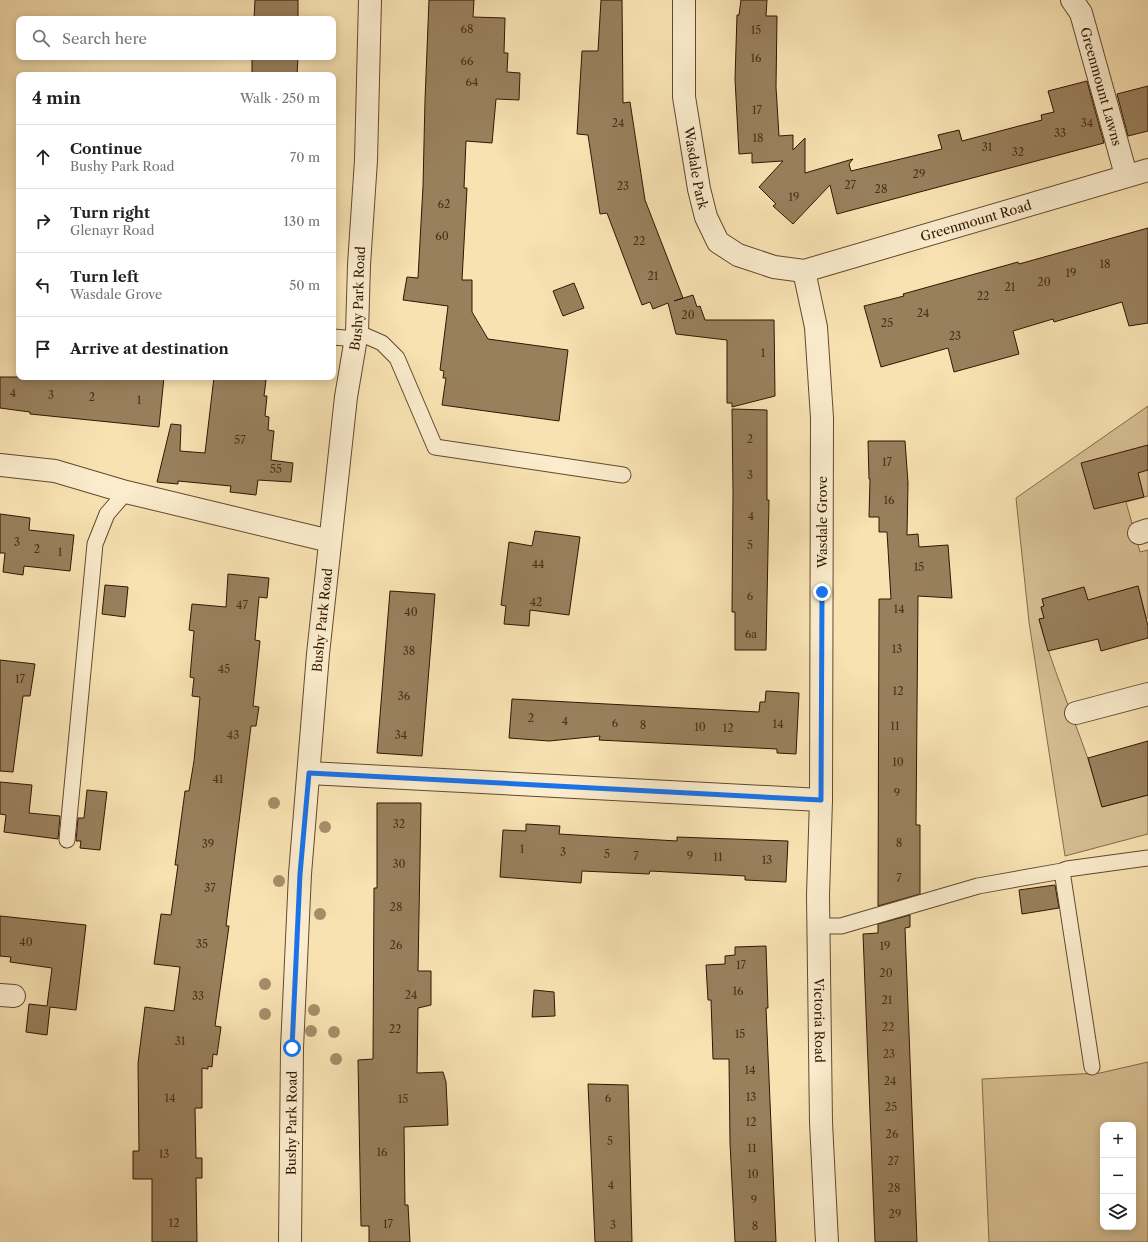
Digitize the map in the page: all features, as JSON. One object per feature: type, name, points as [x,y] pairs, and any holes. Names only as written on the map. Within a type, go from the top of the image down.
[{"type":"street","name":"Bushy Park Road","points":[[290,1242],[292,1048],[300,874],[318,654],[346,397],[356,335],[366,160],[370,0]]},
{"type":"street","name":"Wasdale Park","points":[[684,0],[684,97],[697,182],[706,217],[718,242],[738,255],[774,267],[804,271]]},
{"type":"street","name":"Greenmount Lawns","points":[[1072,0],[1081,13],[1126,175]]},
{"type":"street","name":"Greenmount Road","points":[[804,271],[1126,175],[1148,170]]},
{"type":"street","name":"Wasdale Grove","points":[[804,271],[816,326],[822,418],[821,800]]},
{"type":"street","points":[[0,465],[55,471],[126,492],[330,542]]},
{"type":"street","points":[[1076,713],[1148,694]]},
{"type":"street","points":[[309,773],[821,800]]},
{"type":"street","name":"Victoria Road","points":[[821,800],[818,926],[821,1122],[827,1242]]},
{"type":"lane","points":[[336,337],[356,335],[382,343],[398,358],[435,447],[623,475]]},
{"type":"lane","points":[[67,840],[95,544],[107,514],[126,492]]},
{"type":"lane","points":[[818,926],[841,926],[978,886],[1067,869],[1148,858]]},
{"type":"lane","points":[[1062,871],[1092,1067]]},
{"type":"shaded area","points":[[1148,406],[1148,496],[1126,502],[1140,552],[1148,550],[1148,618],[1146,618],[1138,586],[1096,598],[1092,619],[1084,587],[1042,599],[1044,606],[1041,607],[1044,618],[1039,620],[1089,762],[1102,807],[1148,795],[1148,834],[1065,856],[1029,622],[1016,498]]},
{"type":"shaded area","points":[[1148,1062],[1148,1242],[989,1242],[982,1079],[1100,1073]]},
{"type":"building","points":[[255,0],[298,0],[298,16],[254,16]]},
{"type":"building","points":[[429,0],[474,0],[473,17],[505,18],[504,53],[508,53],[507,72],[520,73],[519,100],[496,99],[492,143],[466,141],[464,188],[467,188],[462,280],[472,280],[472,312],[488,339],[568,350],[559,421],[442,405],[446,378],[443,378],[444,371],[440,370],[448,306],[403,300],[407,277],[418,278],[423,186]]},
{"type":"building","points":[[601,0],[622,0],[623,103],[630,102],[645,200],[683,298],[674,301],[693,295],[697,307],[700,306],[705,320],[774,320],[775,396],[732,407],[732,403],[727,403],[727,340],[676,334],[668,303],[653,309],[650,302],[642,305],[607,213],[600,214],[588,135],[577,134],[582,51],[598,51]]},
{"type":"building","points":[[741,0],[767,0],[766,16],[777,16],[776,87],[779,136],[793,135],[793,150],[805,138],[805,173],[853,159],[849,164],[851,171],[942,149],[938,135],[959,130],[962,141],[1042,120],[1041,115],[1054,112],[1048,91],[1087,81],[1104,143],[837,214],[830,185],[793,224],[773,206],[776,204],[759,187],[783,161],[752,163],[752,153],[739,154],[735,79],[737,15],[739,15]]},
{"type":"building","points":[[252,60],[298,60],[297,72],[252,72]]},
{"type":"building","points":[[1148,86],[1148,131],[1128,136],[1117,94]]},
{"type":"building","points":[[1148,228],[1148,323],[1129,326],[1122,302],[1054,322],[1053,319],[1013,331],[1019,354],[954,372],[948,348],[881,367],[864,306],[904,296],[903,294],[1018,262],[1019,264]]},
{"type":"building","points":[[574,283],[584,308],[563,316],[553,291]]},
{"type":"building","points":[[0,377],[16,377],[16,380],[164,380],[159,427],[30,414],[30,412],[0,408]]},
{"type":"building","points":[[214,380],[266,380],[264,396],[267,396],[265,416],[269,417],[268,430],[274,431],[271,460],[293,463],[291,482],[258,480],[256,495],[230,492],[231,486],[178,481],[178,484],[157,482],[171,424],[181,425],[180,451],[205,453]]},
{"type":"building","points":[[732,409],[767,410],[767,500],[769,500],[766,650],[735,650],[735,612],[732,612]]},
{"type":"building","points":[[868,441],[905,441],[908,483],[907,535],[918,534],[919,547],[948,545],[952,598],[918,596],[916,825],[920,825],[920,894],[878,906],[879,599],[891,599],[887,532],[879,532],[879,517],[869,517],[870,479]]},
{"type":"building","points":[[1148,445],[1148,470],[1138,473],[1144,497],[1094,509],[1081,463]]},
{"type":"building","points":[[0,514],[30,518],[29,530],[74,535],[70,571],[24,566],[23,575],[3,572],[5,553],[0,553]]},
{"type":"building","points":[[535,531],[580,537],[569,615],[530,610],[529,626],[504,624],[506,606],[501,605],[509,542],[532,546]]},
{"type":"building","points":[[228,574],[269,578],[267,598],[259,597],[255,640],[260,641],[253,706],[259,707],[256,726],[251,726],[226,926],[229,926],[215,1026],[221,1027],[217,1055],[213,1054],[212,1067],[208,1066],[208,1069],[202,1068],[202,1108],[195,1108],[196,1158],[202,1158],[202,1178],[196,1178],[197,1242],[152,1242],[152,1179],[133,1179],[133,1151],[139,1151],[138,1063],[145,1007],[174,1011],[180,967],[154,964],[161,914],[171,915],[178,865],[175,865],[185,791],[189,791],[194,761],[200,697],[192,696],[194,678],[190,677],[194,631],[189,630],[192,604],[226,607]]},
{"type":"building","points":[[105,585],[128,587],[125,617],[102,614]]},
{"type":"building","points":[[1138,586],[1148,626],[1148,638],[1101,651],[1098,639],[1048,651],[1039,619],[1044,618],[1041,607],[1044,606],[1042,599],[1084,587],[1088,600]]},
{"type":"building","points":[[390,591],[435,594],[422,756],[377,753]]},
{"type":"building","points":[[0,660],[35,664],[30,696],[23,696],[13,772],[0,771]]},
{"type":"building","points":[[766,691],[799,693],[796,754],[777,753],[777,749],[599,740],[600,736],[549,741],[509,738],[512,699],[759,712],[760,702],[765,702]]},
{"type":"building","points":[[1148,741],[1148,795],[1102,807],[1088,758]]},
{"type":"building","points":[[0,782],[32,785],[29,813],[60,816],[58,839],[4,832],[6,815],[0,814]]},
{"type":"building","points":[[87,790],[107,792],[100,850],[80,848],[81,841],[76,841],[78,818],[84,818]]},
{"type":"building","points":[[377,803],[421,803],[418,971],[431,971],[431,1005],[418,1008],[417,1073],[443,1072],[446,1082],[448,1125],[404,1127],[405,1205],[408,1205],[410,1242],[369,1242],[369,1226],[361,1226],[358,1060],[373,1059],[374,888],[377,888]]},
{"type":"building","points":[[526,824],[560,826],[559,834],[677,841],[677,837],[788,841],[786,882],[745,880],[745,876],[650,871],[649,874],[582,871],[581,883],[500,877],[503,830],[526,831]]},
{"type":"building","points":[[1055,885],[1059,908],[1022,914],[1019,890]]},
{"type":"building","points":[[910,915],[910,927],[905,928],[917,1242],[875,1242],[863,934],[878,933],[878,924]]},
{"type":"building","points":[[0,916],[86,925],[76,1010],[50,1007],[47,1035],[26,1032],[29,1004],[47,1006],[52,968],[10,962],[11,957],[0,956]]},
{"type":"building","points":[[766,946],[768,1008],[766,1008],[776,1242],[735,1242],[730,1143],[729,1059],[713,1059],[711,1000],[708,1000],[706,965],[725,964],[725,956],[735,955],[735,947]]},
{"type":"building","points":[[534,990],[554,992],[555,1016],[532,1017]]},
{"type":"building","points":[[588,1084],[628,1085],[632,1242],[595,1242]]},
{"type":"route","points":[[292,1048],[300,874],[309,773],[821,800],[822,592]]}]
